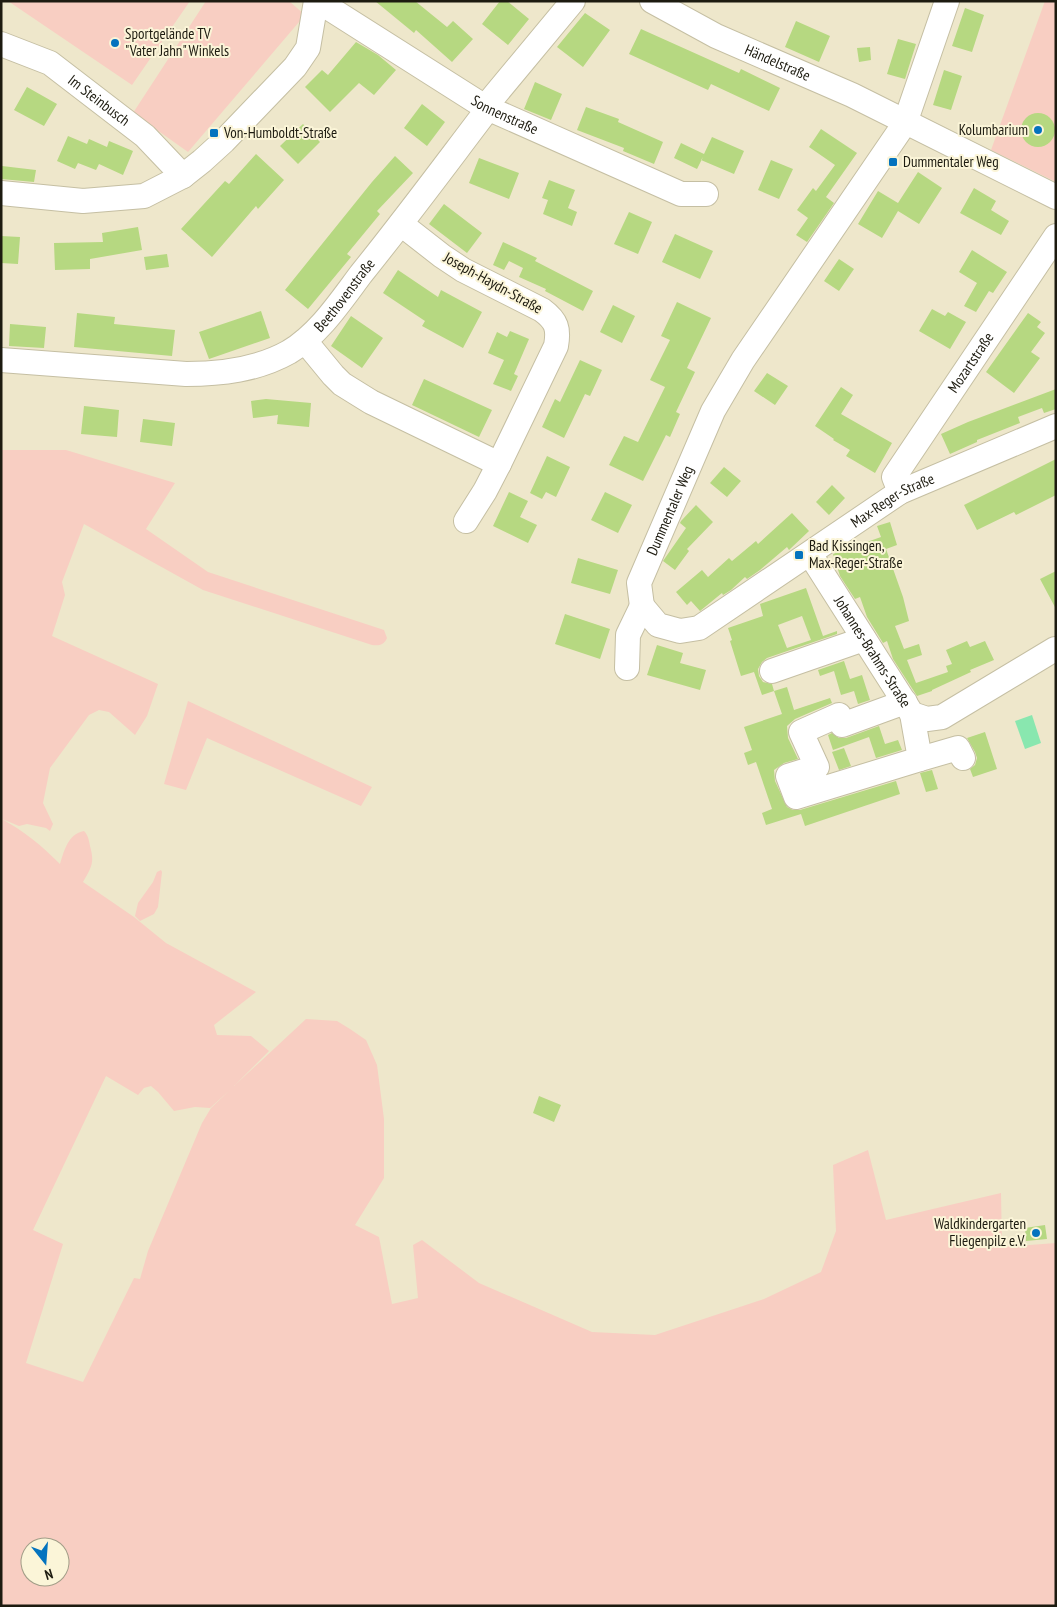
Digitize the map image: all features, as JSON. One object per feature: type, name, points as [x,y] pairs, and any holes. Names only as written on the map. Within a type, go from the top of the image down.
[{"type":"street","name":"Sonnenstraße","points":[[317,1],[485,107],[681,194],[706,194]]},
{"type":"street","points":[[1,193],[83,202],[144,196],[183,176],[224,141],[295,67],[308,48],[317,1]]},
{"type":"street","name":"Beethovenstraße","points":[[1,360],[186,374],[216,374],[266,362],[288,352],[305,340],[322,324],[484,114],[485,107],[573,1]]},
{"type":"street","name":"Händelstraße","points":[[652,1],[716,36],[852,95],[1056,197]]},
{"type":"street","name":"Dummentaler Weg","points":[[642,606],[638,583],[713,411],[744,360],[905,122],[947,1]]},
{"type":"street","name":"Im Steinbusch","points":[[1,44],[50,63],[145,136],[183,176]]},
{"type":"street","name":"Joseph-Haydn-Straße","points":[[401,224],[463,270],[542,310],[558,329],[556,346],[499,464],[466,521]]},
{"type":"street","name":"Mozartstraße","points":[[900,492],[894,477],[1056,236]]},
{"type":"street","points":[[305,340],[333,375],[352,390],[371,402],[499,464]]},
{"type":"street","name":"Max-Reger-Straße","points":[[642,606],[658,625],[680,631],[699,628],[900,492],[1056,426]]},
{"type":"street","name":"Johannes-Brahms-Straße","points":[[810,554],[909,708],[927,719],[942,717],[1055,649]]},
{"type":"street","points":[[627,668],[628,635],[642,606]]},
{"type":"street","points":[[772,671],[864,638]]},
{"type":"street","points":[[920,759],[909,708],[842,725],[839,715],[801,732],[817,766],[788,776],[796,797],[958,748],[963,758]]},
{"type":"shaded area","name":"Sportgelände TV \"Vater Jahn\" Winkels","points":[[8,1],[190,1],[132,85]]},
{"type":"shaded area","points":[[206,1],[289,1],[305,15],[188,152],[133,113]]},
{"type":"shaded area","points":[[1045,1],[1056,1],[1056,182],[991,150]]},
{"type":"shaded area","points":[[1,450],[66,450],[175,483],[146,529],[208,572],[384,630],[387,638],[383,644],[372,645],[203,590],[84,524],[62,582],[65,595],[52,636],[158,684],[147,716],[135,735],[109,712],[99,710],[89,715],[50,768],[43,803],[53,824],[50,831],[46,828],[27,824],[19,826],[2,819],[32,839],[60,864],[70,839],[84,831],[89,840],[92,861],[83,882],[134,917],[166,943],[256,992],[214,1025],[217,1035],[251,1036],[269,1051],[234,1086],[306,1019],[337,1021],[366,1040],[377,1065],[384,1119],[384,1178],[355,1225],[379,1237],[392,1304],[418,1298],[413,1245],[422,1240],[479,1283],[592,1332],[655,1335],[764,1299],[821,1272],[836,1231],[833,1165],[868,1150],[886,1220],[1001,1193],[1002,1247],[1056,1243],[1056,1606],[1,1606]],"holes":[[[106,1076],[138,1095],[144,1088],[151,1086],[174,1111],[195,1107],[210,1108],[230,1090],[211,1108],[202,1123],[148,1251],[140,1279],[134,1278],[83,1382],[26,1363],[63,1244],[33,1230]]]},
{"type":"shaded area","points":[[188,701],[372,787],[361,806],[207,738],[186,790],[164,784]]},
{"type":"shaded area","points":[[1032,715],[1041,743],[1025,749],[1015,721]]},
{"type":"shaded area","points":[[161,870],[158,907],[154,914],[140,921],[135,916],[138,903],[153,882],[157,872]]},
{"type":"building","points":[[375,1],[415,1],[447,27],[453,21],[473,39],[452,62],[416,30],[414,33]]},
{"type":"building","points":[[500,1],[507,1],[529,19],[508,45],[482,24]]},
{"type":"building","points":[[965,8],[984,15],[972,52],[952,46]]},
{"type":"building","points":[[585,13],[610,30],[583,67],[557,47]]},
{"type":"building","points":[[796,21],[830,36],[819,62],[785,47]]},
{"type":"building","points":[[641,29],[739,73],[741,69],[780,88],[769,111],[711,84],[708,90],[629,54]]},
{"type":"building","points":[[898,39],[916,44],[905,79],[887,74]]},
{"type":"building","points":[[356,42],[378,55],[396,70],[374,95],[359,83],[330,112],[305,87],[322,70],[328,75]]},
{"type":"building","points":[[870,47],[871,60],[859,62],[857,48]]},
{"type":"building","points":[[944,70],[962,76],[951,110],[933,105]]},
{"type":"building","points":[[535,82],[562,94],[551,120],[524,109]]},
{"type":"building","points":[[27,87],[57,104],[44,126],[14,110]]},
{"type":"building","points":[[422,104],[445,122],[427,146],[404,128]]},
{"type":"building","points":[[586,107],[619,119],[618,122],[663,142],[654,164],[623,151],[624,148],[577,130]]},
{"type":"building","name":"Kolumbarium","points":[[1038,113],[1050,118],[1055,130],[1050,142],[1038,147],[1026,142],[1021,130],[1026,118]]},
{"type":"building","points":[[303,124],[320,142],[298,164],[280,146]]},
{"type":"building","points":[[821,129],[857,153],[826,197],[834,203],[807,242],[796,235],[808,218],[797,210],[813,188],[816,191],[835,165],[809,147]]},
{"type":"building","points":[[68,136],[87,144],[89,139],[107,147],[109,141],[133,151],[123,175],[99,164],[96,170],[78,163],[75,169],[57,161]]},
{"type":"building","points":[[712,137],[744,151],[734,174],[701,160],[697,169],[674,158],[681,143],[704,154]]},
{"type":"building","points":[[256,154],[284,180],[258,209],[256,206],[212,257],[181,229],[225,181],[229,184]]},
{"type":"building","points":[[395,156],[413,173],[377,211],[380,214],[347,254],[351,257],[308,309],[285,290]]},
{"type":"building","points":[[479,158],[519,173],[509,199],[469,183]]},
{"type":"building","points":[[771,160],[793,169],[779,199],[758,190]]},
{"type":"building","points":[[2,166],[36,170],[34,182],[1,179]]},
{"type":"building","points":[[918,172],[942,188],[919,224],[898,211],[882,238],[858,224],[878,191],[898,203]]},
{"type":"building","points":[[549,180],[575,190],[568,208],[577,212],[572,226],[543,214],[548,200],[542,198]]},
{"type":"building","points":[[974,188],[996,201],[991,210],[1009,221],[1001,235],[960,213]]},
{"type":"building","points":[[444,204],[482,233],[467,253],[429,224]]},
{"type":"building","points":[[629,212],[652,222],[638,254],[614,244]]},
{"type":"building","points":[[138,227],[142,250],[90,259],[90,269],[55,270],[54,243],[103,242],[102,233]]},
{"type":"building","points":[[675,234],[713,251],[700,279],[662,262]]},
{"type":"building","points":[[1,236],[20,237],[18,264],[1,263]]},
{"type":"building","points":[[503,242],[537,258],[535,261],[593,291],[583,311],[545,291],[546,289],[519,277],[523,268],[509,261],[504,270],[493,265]]},
{"type":"building","points":[[972,250],[1007,272],[993,293],[989,291],[976,312],[964,306],[977,283],[959,272]]},
{"type":"building","points":[[167,254],[169,267],[146,270],[144,257]]},
{"type":"building","points":[[839,259],[854,269],[839,291],[824,281]]},
{"type":"building","points":[[398,270],[438,297],[441,290],[482,312],[463,348],[422,326],[425,321],[383,293]]},
{"type":"building","points":[[677,302],[711,318],[687,368],[695,372],[676,412],[680,414],[670,437],[666,435],[643,481],[609,465],[624,436],[638,442],[665,387],[650,380],[670,340],[661,336]]},
{"type":"building","points":[[613,305],[635,316],[622,343],[600,332]]},
{"type":"building","points":[[932,309],[945,316],[948,312],[966,322],[950,349],[919,331]]},
{"type":"building","points":[[261,311],[270,338],[209,359],[199,332]]},
{"type":"building","points":[[77,313],[115,317],[114,324],[175,330],[172,356],[74,347]]},
{"type":"building","points":[[1028,313],[1041,322],[1037,327],[1045,333],[1031,352],[1040,358],[1014,393],[986,372]]},
{"type":"building","points":[[351,316],[383,338],[362,368],[331,346]]},
{"type":"building","points":[[10,324],[46,327],[44,348],[9,346]]},
{"type":"building","points":[[510,331],[529,339],[514,374],[518,376],[511,391],[493,384],[504,360],[488,353],[497,332],[507,337]]},
{"type":"building","points":[[580,360],[602,370],[590,396],[585,394],[564,438],[542,427],[555,399],[560,402]]},
{"type":"building","points":[[767,373],[788,386],[775,405],[754,391]]},
{"type":"building","points":[[424,379],[492,410],[479,437],[412,405]]},
{"type":"building","points":[[841,387],[853,395],[841,414],[892,443],[875,473],[846,456],[850,450],[815,426]]},
{"type":"building","points":[[1056,389],[1056,409],[1044,413],[1042,408],[1018,417],[1020,423],[977,440],[977,442],[950,454],[941,434]]},
{"type":"building","points":[[266,399],[311,403],[309,427],[277,424],[278,415],[253,418],[251,401]]},
{"type":"building","points":[[84,406],[119,410],[117,437],[81,434]]},
{"type":"building","points":[[143,419],[175,423],[172,446],[140,442]]},
{"type":"building","points":[[547,456],[570,467],[556,497],[546,492],[542,499],[530,493]]},
{"type":"building","points":[[1056,459],[1056,495],[1016,515],[1014,512],[977,530],[964,505]]},
{"type":"building","points":[[724,467],[741,481],[727,497],[710,483]]},
{"type":"building","points":[[832,485],[845,498],[829,515],[816,502]]},
{"type":"building","points":[[509,492],[528,501],[520,517],[537,525],[528,543],[493,526]]},
{"type":"building","points":[[605,492],[632,505],[618,533],[591,520]]},
{"type":"building","points":[[696,505],[713,522],[687,549],[689,551],[675,570],[663,561],[686,528],[680,523],[681,521]]},
{"type":"building","points":[[792,513],[809,531],[789,550],[787,547],[760,570],[747,579],[745,577],[731,590],[723,595],[722,593],[700,611],[691,601],[687,605],[676,592],[702,570],[708,577],[729,558],[732,561],[756,541],[758,544]]},
{"type":"building","points":[[890,522],[897,545],[886,549],[903,597],[909,621],[895,626],[904,649],[919,644],[922,655],[907,660],[916,683],[948,672],[946,666],[952,664],[946,650],[967,641],[970,647],[985,641],[994,660],[970,670],[971,672],[932,691],[917,696],[893,659],[887,641],[883,643],[867,617],[860,597],[855,599],[840,576],[833,554],[881,537],[877,526]]},
{"type":"building","points":[[578,558],[618,570],[610,594],[571,583]]},
{"type":"building","points":[[1056,571],[1056,609],[1040,579]]},
{"type":"building","points":[[806,588],[823,636],[837,631],[837,634],[767,658],[762,662],[758,669],[759,676],[763,682],[772,684],[774,691],[762,695],[754,672],[741,676],[728,628],[763,616],[760,604]],"holes":[[[802,616],[811,640],[787,648],[778,625]]]},
{"type":"building","points":[[565,614],[610,629],[600,659],[555,644]]},
{"type":"building","points":[[657,645],[683,653],[680,663],[706,670],[700,690],[647,675]]},
{"type":"building","points":[[844,661],[850,679],[862,675],[870,700],[858,704],[854,691],[841,695],[834,671],[820,676],[818,670]]},
{"type":"building","points":[[787,687],[794,710],[830,698],[832,703],[795,719],[787,726],[788,738],[798,759],[784,763],[774,770],[775,781],[787,807],[793,810],[800,810],[896,781],[900,794],[805,826],[801,814],[766,825],[762,813],[772,809],[756,762],[748,765],[744,753],[752,750],[744,727],[782,714],[774,691]]},
{"type":"building","points":[[879,726],[885,744],[898,740],[902,750],[876,758],[869,737],[833,750],[828,735],[832,733],[839,738],[846,738]]},
{"type":"building","points":[[985,732],[997,769],[973,777],[970,769],[975,765],[977,758],[967,738]]},
{"type":"building","points":[[844,748],[851,766],[839,770],[832,752]]},
{"type":"building","points":[[932,770],[938,789],[926,792],[920,773]]},
{"type":"building","points":[[539,1096],[561,1105],[554,1122],[533,1113]]},
{"type":"building","name":"Waldkindergarten Fliegenpilz e.V.","points":[[1045,1225],[1047,1239],[1026,1241],[1025,1228]]},
{"type":"place","name":"Sportgelände TV \"Vater Jahn\" Winkels","points":[[115,43]]},
{"type":"place","name":"Kolumbarium","points":[[1038,130]]},
{"type":"place","name":"Von-Humboldt-Straße","points":[[214,133]]},
{"type":"place","name":"Dummentaler Weg","points":[[893,162]]},
{"type":"place","name":"Bad Kissingen, Max-Reger-Straße","points":[[799,555]]},
{"type":"place","name":"Waldkindergarten Fliegenpilz e.V.","points":[[1036,1233]]}]
